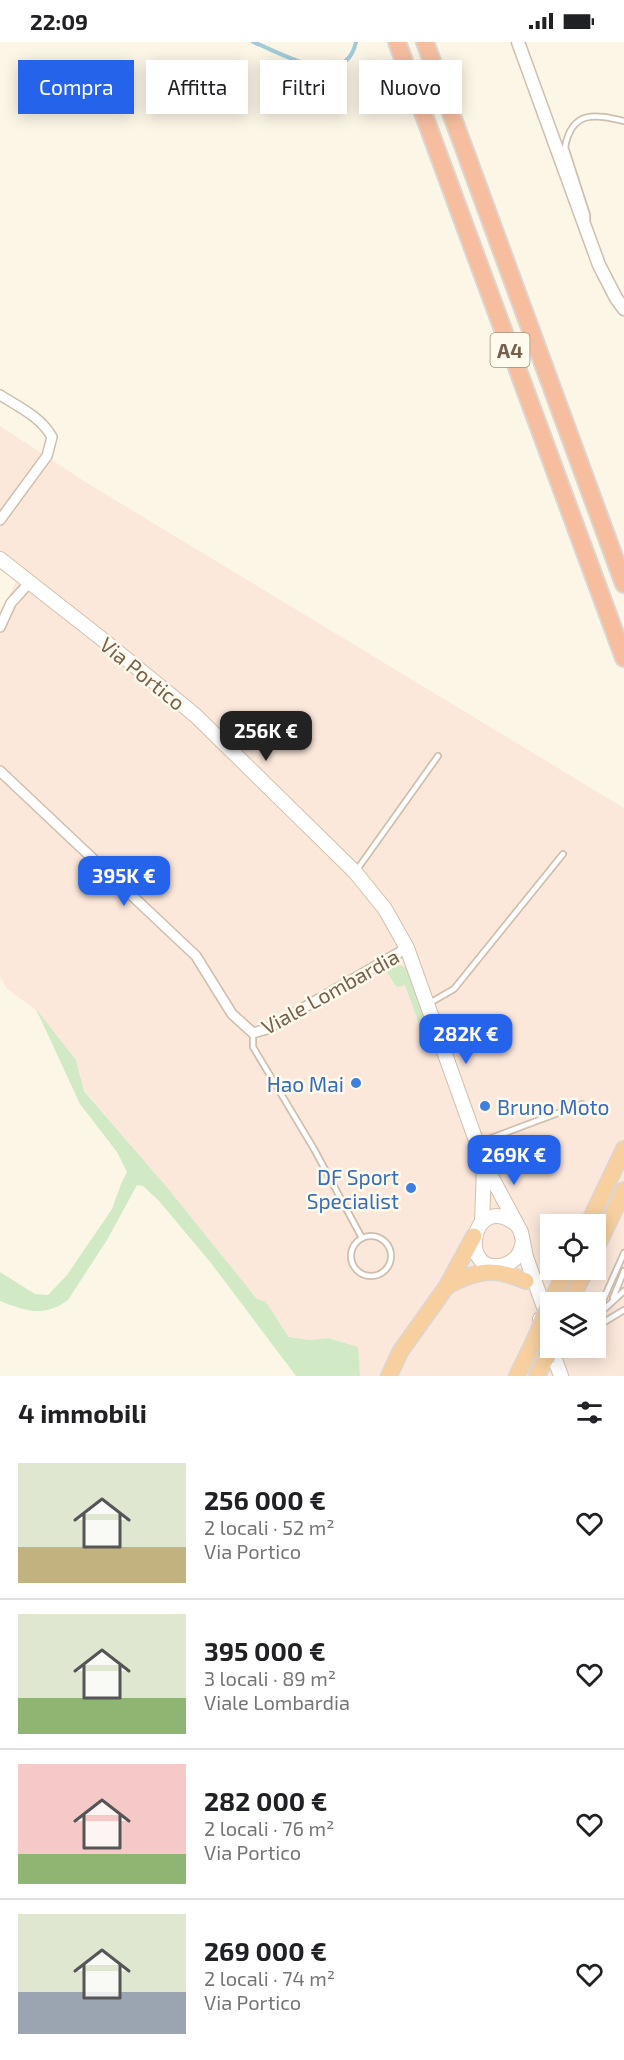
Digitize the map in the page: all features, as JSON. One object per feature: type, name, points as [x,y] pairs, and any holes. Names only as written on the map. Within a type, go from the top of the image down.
[{"type":"highway","name":"A4","points":[[397,42],[624,658]]},
{"type":"highway","name":"A4","points":[[425,42],[624,584]]},
{"type":"highway","points":[[593,1214],[624,1149]]},
{"type":"highway","points":[[606,1228],[624,1190]]},
{"type":"highway","points":[[612,1216],[624,1204]]},
{"type":"highway","points":[[388,1376],[400,1352],[447,1286],[474,1236]]},
{"type":"highway","points":[[447,1286],[466,1269],[488,1263]]},
{"type":"highway","points":[[447,1286],[473,1274],[489,1271],[510,1274],[526,1281]]},
{"type":"highway","points":[[518,1376],[540,1328]]},
{"type":"highway","points":[[537,1376],[549,1358]]},
{"type":"main road","name":"Via Portico","points":[[0,559],[157,682],[195,715],[355,872],[385,909],[407,948],[477,1144],[520,1232],[522,1245],[540,1296]]},
{"type":"main road","name":"Via Portico","points":[[474,1236],[482,1222],[485,1190],[484,1162]]},
{"type":"main road","points":[[482,1222],[501,1217],[516,1224]]},
{"type":"main road","points":[[474,1236],[476,1252],[482,1260],[494,1266],[507,1264],[518,1256],[522,1245]]},
{"type":"main road","points":[[507,1264],[526,1281],[561,1376]]},
{"type":"main road","points":[[559,1358],[569,1376]]},
{"type":"street","points":[[518,42],[608,283],[624,309]]},
{"type":"street","points":[[0,395],[38,419],[52,437],[47,456],[0,520]]},
{"type":"street","points":[[0,627],[11,603],[30,582]]},
{"type":"street","name":"Viale Lombardia","points":[[0,771],[196,956],[232,1014],[253,1033],[267,1029],[407,948]]},
{"type":"lane","points":[[588,232],[587,215],[565,147],[567,138],[570,130],[583,117],[604,116],[624,122]]},
{"type":"lane","points":[[355,872],[438,756]]},
{"type":"lane","points":[[428,1004],[454,989],[563,854]]},
{"type":"lane","name":"Viale Lombardia","points":[[253,1033],[253,1047],[314,1149],[362,1238]]},
{"type":"lane","points":[[477,1144],[582,1104]]},
{"type":"lane","points":[[375,1236],[386,1242],[390,1248],[391,1261],[383,1272],[371,1276],[365,1275],[354,1267],[351,1254],[362,1238],[375,1236]]},
{"type":"lane","points":[[606,1293],[624,1252]]},
{"type":"lane","points":[[612,1301],[624,1270]]},
{"type":"lane","points":[[618,1286],[624,1279]]},
{"type":"lane","points":[[606,1307],[624,1291]]},
{"type":"lane","points":[[606,1321],[624,1310]]},
{"type":"shaded area","points":[[0,426],[87,483],[624,808],[624,1376],[360,1376],[357,1347],[328,1338],[310,1340],[290,1337],[266,1303],[257,1299],[166,1186],[84,1090],[76,1060],[36,1010],[6,988],[0,976],[0,616],[22,568],[0,552]]},
{"type":"green space","points":[[396,963],[406,968],[409,975],[429,1033],[427,1046],[405,985],[398,987],[395,985],[385,968]]},
{"type":"green space","points":[[36,1009],[76,1060],[84,1091],[166,1186],[257,1299],[266,1302],[289,1337],[310,1340],[328,1338],[358,1347],[360,1376],[296,1376],[211,1263],[159,1201],[143,1186],[137,1185],[107,1240],[68,1300],[59,1306],[42,1311],[26,1310],[0,1301],[0,1272],[35,1294],[48,1295],[67,1275],[112,1209],[127,1172],[117,1152],[80,1104]]},
{"type":"waterway","points":[[253,42],[295,60],[326,67],[339,65],[350,57],[356,42]]},
{"type":"place","name":"Hao Mai","points":[[356,1083]]},
{"type":"place","name":"Bruno Moto","points":[[485,1106]]},
{"type":"place","name":"DF Sport Specialist","points":[[411,1188]]}]
